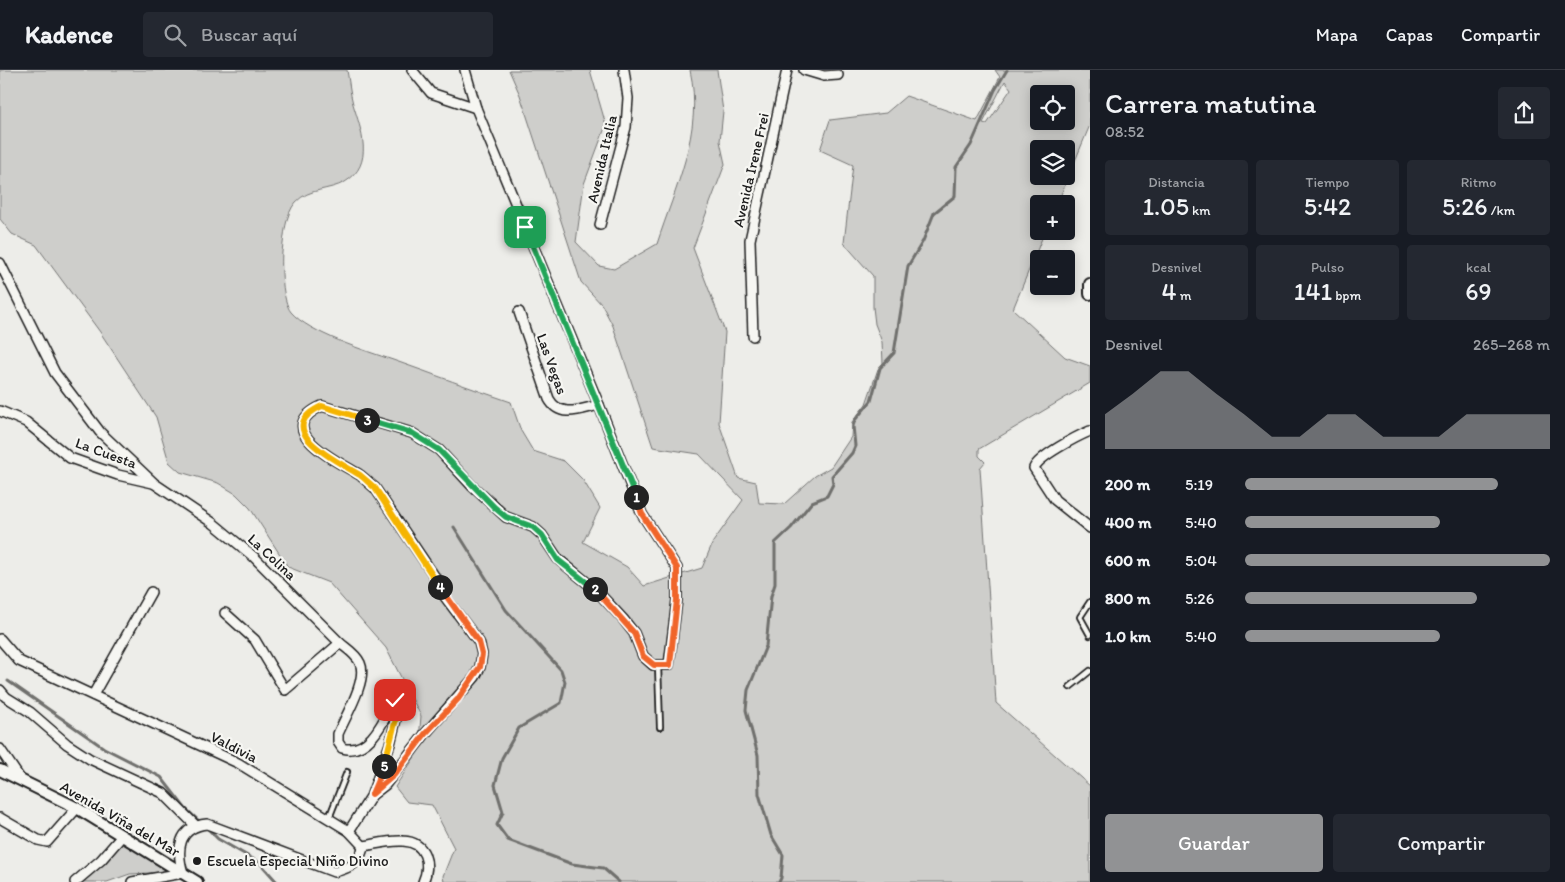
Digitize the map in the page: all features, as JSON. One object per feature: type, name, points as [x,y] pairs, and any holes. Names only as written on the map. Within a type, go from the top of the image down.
[{"type":"street","points":[[412,70],[431,93],[476,108]]},
{"type":"street","points":[[349,831],[372,794],[385,785],[425,734],[476,677],[482,654],[479,642],[473,632],[445,596],[435,577],[375,488],[362,476],[318,450],[309,441],[304,428],[304,419],[310,412],[322,406],[412,433],[439,450],[472,486],[506,517],[533,527],[542,535],[558,560],[596,590],[623,619],[634,633],[643,656],[654,665],[670,665],[677,600],[677,568],[642,514],[476,108],[465,70]]},
{"type":"street","name":"Avenida Italia","points":[[600,224],[626,127],[628,98],[624,70]]},
{"type":"street","name":"Avenida Irene Frei","points":[[753,336],[750,240],[786,70]]},
{"type":"street","points":[[804,70],[824,76],[838,75]]},
{"type":"street","name":"La Colina","points":[[0,263],[55,373],[69,394],[106,438],[155,484],[234,540],[340,643],[354,654],[360,664],[362,674],[360,685],[338,734],[338,742],[342,748],[355,748],[367,742],[383,722],[394,701],[397,699],[399,702],[385,764],[372,794]]},
{"type":"street","points":[[1090,284],[1090,294]]},
{"type":"street","name":"Las Vegas","points":[[519,312],[548,399],[554,408],[565,412],[599,405]]},
{"type":"street","name":"La Cuesta","points":[[0,411],[26,422],[70,458],[118,475],[155,484]]},
{"type":"street","points":[[1090,431],[1047,455],[1036,463],[1034,468],[1055,500],[1090,528]]},
{"type":"street","points":[[93,695],[150,592]]},
{"type":"street","points":[[225,613],[254,640],[285,690],[340,643]]},
{"type":"street","name":"Valdivia","points":[[0,639],[19,661],[238,763],[349,831],[363,846]]},
{"type":"street","points":[[0,690],[6,697],[30,712],[67,744],[90,759],[163,793],[195,825]]},
{"type":"street","points":[[0,749],[22,782]]},
{"type":"street","name":"Avenida Viña del Mar","points":[[0,770],[77,808],[198,882]]},
{"type":"street","points":[[0,818],[38,840],[47,842],[77,808]]},
{"type":"street","points":[[132,882],[183,873],[178,857],[179,847],[185,834],[195,825],[207,824],[334,872],[346,869],[356,862],[362,855],[363,846],[404,840],[416,844],[426,853],[428,865],[423,882]]},
{"type":"street","points":[[75,882],[101,860],[122,836]]},
{"type":"lane","points":[[1090,602],[1080,617],[1090,635]]},
{"type":"lane","points":[[658,665],[660,727]]},
{"type":"lane","points":[[1070,686],[1090,671]]},
{"type":"lane","points":[[328,818],[347,772]]},
{"type":"shaded area","points":[[0,70],[347,70],[352,100],[362,135],[363,156],[360,166],[354,175],[345,182],[301,197],[289,213],[283,240],[282,258],[283,283],[288,307],[299,320],[339,341],[511,402],[521,431],[533,451],[564,461],[583,480],[600,508],[583,542],[627,567],[644,586],[702,568],[713,542],[743,500],[699,454],[653,447],[613,326],[602,305],[581,282],[520,95],[509,70],[590,70],[606,125],[584,184],[576,242],[599,266],[614,269],[657,244],[686,159],[693,115],[690,70],[717,70],[723,111],[720,141],[725,164],[693,248],[725,332],[719,423],[738,478],[756,482],[759,503],[784,504],[815,476],[831,467],[851,437],[852,422],[866,404],[878,369],[883,363],[882,342],[875,324],[873,307],[873,276],[844,243],[853,165],[820,150],[830,120],[886,113],[906,96],[977,121],[1000,77],[995,70],[1090,70],[1090,125],[1075,161],[1075,140],[1030,140],[1030,185],[1065,185],[1061,195],[1030,195],[1030,240],[1041,240],[1037,250],[1030,250],[1030,268],[1013,309],[1065,357],[1090,366],[1090,383],[979,449],[979,456],[985,462],[980,468],[996,703],[1090,786],[1090,882],[444,882],[443,876],[454,848],[432,805],[407,802],[395,787],[418,752],[421,716],[386,648],[329,583],[288,567],[250,508],[236,494],[218,483],[180,472],[169,462],[156,417],[100,332],[36,245],[12,234],[0,219]],"holes":[[[1005,81],[1011,89],[987,124],[983,123]]]},
{"type":"shaded area","points":[[123,841],[168,872],[130,874],[107,882],[83,882]]},
{"type":"waterway","points":[[779,882],[783,855],[771,835],[759,794],[758,755],[746,710],[748,690],[766,646],[771,596],[775,584],[775,543],[791,528],[812,502],[827,496],[833,484],[832,476],[852,453],[855,446],[853,426],[855,420],[871,401],[880,368],[894,353],[908,266],[923,241],[934,213],[955,196],[956,167],[971,145],[995,90],[1007,70]]},
{"type":"waterway","points":[[454,527],[506,610],[561,670],[565,682],[561,703],[519,728],[502,758],[495,785],[503,812],[497,825],[508,840],[572,864],[603,868],[619,882]]},
{"type":"waterway","points":[[8,681],[104,748],[161,777],[185,808],[198,820]]},
{"type":"waterway","points":[[208,829],[218,839],[260,863],[277,882]]},
{"type":"place","name":"Escuela Especial Niño Divino","points":[[197,861]]},
{"type":"route","points":[[395,700],[397,699],[399,702],[399,707],[392,729],[390,744],[385,764],[372,794],[385,785],[394,775],[425,734],[476,677],[482,654],[479,642],[473,632],[445,596],[435,577],[408,540],[386,502],[375,488],[362,476],[318,450],[309,441],[304,428],[304,419],[310,412],[322,406],[412,433],[427,441],[439,450],[472,486],[506,517],[533,527],[542,535],[558,560],[596,590],[623,619],[634,633],[643,656],[654,665],[670,665],[677,600],[677,568],[642,514],[525,227]]}]
